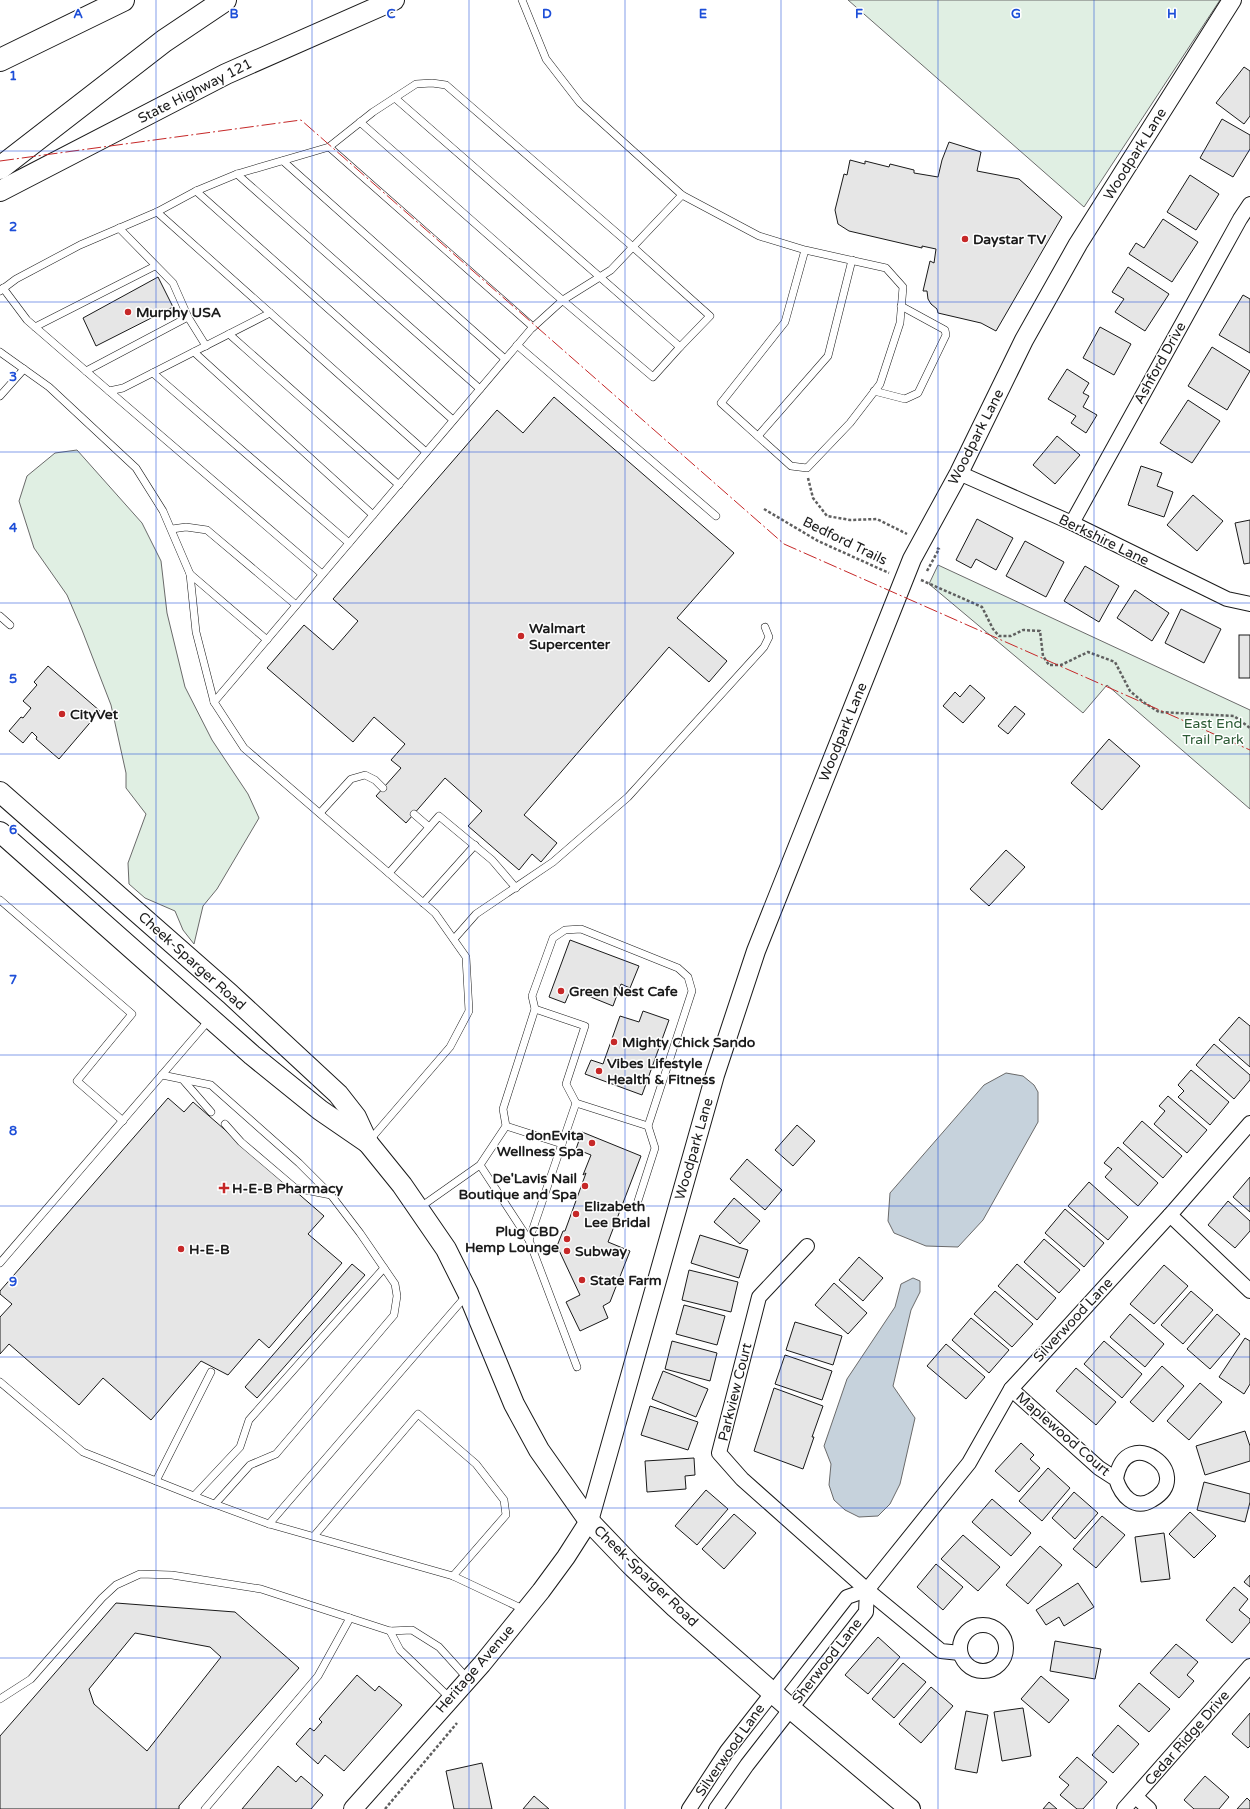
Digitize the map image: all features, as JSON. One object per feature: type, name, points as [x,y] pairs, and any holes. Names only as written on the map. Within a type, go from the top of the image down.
[{"type":"highway","points":[[0,60],[123,0]]},
{"type":"highway","points":[[0,168],[164,41],[225,0]]},
{"type":"main road","name":"State Highway 121","points":[[0,192],[226,74],[394,0]]},
{"type":"main road","name":"Cheek-Sparger Road","points":[[0,792],[230,994],[338,1094],[356,1117],[368,1143],[402,1184],[446,1249],[468,1293],[514,1404],[539,1450],[589,1521],[631,1565],[772,1692],[910,1809]]},
{"type":"main road","name":"Cheek-Sparger Road","points":[[0,832],[252,1054],[320,1110],[368,1143]]},
{"type":"main road","points":[[79,901],[98,878]]},
{"type":"main road","points":[[211,1018],[230,994]]},
{"type":"street","name":"Woodpark Lane","points":[[589,1521],[715,1075],[749,971],[914,578],[922,541],[959,473],[1024,340],[1078,244],[1232,0]]},
{"type":"street","name":"Ashford Drive","points":[[1072,523],[1236,226],[1250,204]]},
{"type":"street","name":"Berkshire Lane","points":[[959,473],[1072,523],[1227,599],[1250,604]]},
{"type":"street","name":"Silverwood Lane","points":[[867,1590],[969,1463],[1010,1389],[1170,1215],[1250,1123]]},
{"type":"street","points":[[1170,1215],[1250,1291]]},
{"type":"street","name":"Parkview Court","points":[[807,1246],[759,1297],[719,1453],[742,1479],[867,1590]]},
{"type":"street","name":"Maplewood Court","points":[[1010,1389],[1099,1468],[1116,1480]]},
{"type":"street","name":"Heritage Avenue","points":[[353,1809],[468,1679],[525,1610],[566,1557],[589,1521]]},
{"type":"street","points":[[867,1590],[941,1651],[960,1653]]},
{"type":"street","name":"Sherwood Lane","points":[[772,1692],[847,1596],[867,1590],[866,1612],[790,1708]]},
{"type":"street","name":"Cedar Ridge Drive","points":[[1124,1809],[1250,1666]]},
{"type":"street","name":"Silverwood Lane","points":[[689,1809],[727,1751],[772,1692]]},
{"type":"street","name":"Silverwood Lane","points":[[716,1809],[790,1708]]},
{"type":"street","points":[[1136,1797],[1149,1809]]},
{"type":"lane","points":[[522,0],[546,59],[580,103],[682,195],[759,236],[805,250],[886,268],[903,287],[900,323],[880,384],[850,423],[807,468],[791,466],[721,403],[785,322],[805,250]]},
{"type":"lane","points":[[322,574],[35,327],[18,310],[2,289],[16,279],[80,245],[156,212],[196,191],[237,174],[329,147],[360,122],[416,84],[432,83],[446,85],[633,247],[710,316],[653,377],[554,293],[360,122]]},
{"type":"lane","points":[[395,98],[680,347]]},
{"type":"lane","points":[[329,147],[533,327]]},
{"type":"lane","points":[[283,160],[505,359]]},
{"type":"lane","points":[[237,174],[480,389]]},
{"type":"lane","points":[[196,191],[453,420]]},
{"type":"lane","points":[[214,702],[533,327],[563,300],[611,270],[682,195]]},
{"type":"lane","points":[[156,212],[426,452]]},
{"type":"lane","points":[[119,228],[173,283],[188,317],[206,346]]},
{"type":"lane","points":[[758,436],[828,356],[852,260]]},
{"type":"lane","points":[[35,327],[155,266]]},
{"type":"lane","points":[[874,391],[905,399],[918,393],[946,335],[945,330],[901,306]]},
{"type":"lane","points":[[109,391],[123,388],[270,313]]},
{"type":"lane","points":[[86,371],[188,317]]},
{"type":"lane","points":[[229,334],[399,484]]},
{"type":"lane","points":[[517,345],[716,516]]},
{"type":"lane","points":[[0,352],[49,387],[136,468],[163,511],[190,574],[196,632],[214,702],[244,748],[435,913],[466,957],[469,1011],[450,1047],[368,1143]]},
{"type":"lane","points":[[194,352],[373,515]]},
{"type":"lane","points":[[0,396],[24,369]]},
{"type":"lane","points":[[153,373],[349,543]]},
{"type":"lane","points":[[172,529],[186,527],[208,530],[296,605]]},
{"type":"lane","points":[[190,574],[267,640]]},
{"type":"lane","points":[[0,616],[10,625]]},
{"type":"lane","points":[[454,939],[476,914],[553,862],[628,797],[764,647],[769,637],[765,627]]},
{"type":"lane","points":[[320,813],[351,779],[365,775],[375,780],[384,788]]},
{"type":"lane","points":[[414,814],[429,827]]},
{"type":"lane","points":[[389,873],[439,816],[492,860],[516,888]]},
{"type":"lane","points":[[423,903],[475,846]]},
{"type":"lane","points":[[0,900],[132,1014],[77,1081],[123,1121]]},
{"type":"lane","points":[[419,1208],[480,1164],[506,1126],[504,1109],[535,1009],[532,996],[553,938],[565,930],[581,929],[678,968],[688,977],[692,991],[648,1126],[655,1148],[636,1206]]},
{"type":"lane","points":[[535,1009],[585,1026],[566,1084],[576,1103],[648,1126]]},
{"type":"lane","points":[[0,1263],[211,1018]]},
{"type":"lane","points":[[162,1075],[184,1081],[211,1085],[299,1163],[331,1195],[360,1233],[395,1284],[397,1296],[394,1315],[276,1454],[250,1465],[215,1504]]},
{"type":"lane","points":[[184,1081],[211,1112]]},
{"type":"lane","points":[[529,1240],[576,1103]]},
{"type":"lane","points":[[225,1124],[241,1142],[295,1188],[331,1195]]},
{"type":"lane","points":[[506,1126],[562,1144]]},
{"type":"lane","points":[[480,1164],[529,1240],[577,1367]]},
{"type":"lane","points":[[194,1496],[240,1447],[249,1420],[384,1268]]},
{"type":"lane","points":[[269,1524],[468,1293]]},
{"type":"lane","points":[[156,1482],[211,1372]]},
{"type":"lane","points":[[0,1382],[83,1452],[156,1482],[269,1524],[453,1576],[525,1610]]},
{"type":"lane","points":[[314,1536],[418,1414],[476,1464],[504,1500],[506,1515],[453,1576]]},
{"type":"lane","points":[[0,1699],[31,1680],[102,1598],[116,1585],[140,1574],[172,1575],[261,1589],[390,1631],[412,1630],[439,1647],[468,1679]]},
{"type":"lane","points":[[205,1809],[318,1676],[350,1618]]},
{"type":"lane","points":[[390,1631],[400,1650],[450,1698]]},
{"type":"path","name":"Bedford Trails","points":[[807,468],[813,498],[827,516],[850,520],[877,519],[939,549],[914,578]]},
{"type":"path","name":"Bedford Trails","points":[[764,509],[818,541],[889,573],[914,578],[982,607],[993,629],[999,636],[1011,636],[1023,630],[1040,631],[1043,656],[1048,665],[1061,665],[1088,652],[1115,662],[1130,691],[1143,702],[1159,712],[1234,716],[1250,728]]},
{"type":"path","points":[[385,1809],[457,1723]]},
{"type":"green space","points":[[848,0],[1220,0],[1084,207]]},
{"type":"green space","points":[[77,450],[142,523],[161,561],[167,613],[185,687],[212,740],[248,794],[259,818],[217,889],[203,906],[194,944],[183,930],[175,911],[145,898],[129,884],[128,863],[146,814],[126,788],[126,773],[111,705],[82,630],[67,595],[34,548],[19,501],[27,476],[55,453]]},
{"type":"green space","name":"East End Trail Park","points":[[938,565],[1250,710],[1250,809],[1107,685],[1083,713],[929,584]]},
{"type":"shaded area","points":[[1006,1073],[1023,1076],[1034,1085],[1038,1092],[1038,1122],[983,1220],[958,1247],[926,1246],[894,1233],[888,1221],[890,1193],[984,1085]]},
{"type":"shaded area","points":[[913,1278],[920,1281],[920,1292],[911,1310],[893,1386],[915,1418],[900,1484],[890,1504],[878,1516],[859,1517],[845,1510],[834,1500],[829,1485],[831,1464],[824,1446],[847,1379],[895,1307],[901,1284]]},
{"type":"building","points":[[1244,67],[1250,71],[1250,116],[1244,124],[1216,103]]},
{"type":"building","points":[[1222,119],[1250,135],[1250,149],[1233,177],[1200,158]]},
{"type":"building","name":"Daystar TV","points":[[949,142],[981,152],[977,171],[1019,179],[1062,217],[996,331],[981,323],[938,313],[937,309],[931,304],[928,299],[927,291],[923,291],[930,261],[934,263],[936,249],[922,246],[922,248],[849,231],[838,224],[835,210],[844,174],[847,175],[850,160],[865,164],[865,161],[889,167],[890,164],[914,170],[914,173],[938,177],[942,160]]},
{"type":"building","points":[[1190,175],[1219,194],[1196,230],[1167,212]]},
{"type":"building","points":[[1163,219],[1198,242],[1172,282],[1129,254],[1136,243],[1144,248]]},
{"type":"building","points":[[1128,267],[1169,294],[1145,331],[1115,312],[1124,299],[1112,292]]},
{"type":"building","name":"Murphy USA","points":[[158,277],[173,307],[96,346],[83,318]]},
{"type":"building","points":[[1243,295],[1250,299],[1250,353],[1219,335]]},
{"type":"building","points":[[1100,327],[1131,344],[1114,375],[1083,358]]},
{"type":"building","points":[[1212,347],[1250,371],[1227,410],[1188,386]]},
{"type":"building","points":[[1067,369],[1089,383],[1083,393],[1089,396],[1083,407],[1097,415],[1086,433],[1071,423],[1076,416],[1048,399]]},
{"type":"building","name":"Walmart Supercenter","points":[[554,397],[734,553],[677,618],[727,661],[709,682],[669,647],[524,815],[557,843],[541,862],[532,854],[519,870],[468,826],[482,811],[445,778],[406,823],[376,796],[401,768],[391,760],[405,744],[374,717],[353,742],[267,668],[304,625],[333,650],[358,621],[333,599],[497,410],[523,433]]},
{"type":"building","points":[[1188,400],[1220,421],[1192,463],[1160,443]]},
{"type":"building","points":[[1057,436],[1080,455],[1055,484],[1033,465]]},
{"type":"building","points":[[1141,466],[1162,473],[1157,486],[1173,492],[1164,517],[1128,505]]},
{"type":"building","points":[[1193,495],[1223,521],[1197,551],[1167,525]]},
{"type":"building","points":[[977,519],[1013,538],[996,570],[976,559],[971,568],[956,560]]},
{"type":"building","points":[[1250,520],[1250,563],[1244,564],[1235,523]]},
{"type":"building","points":[[1025,541],[1064,562],[1046,597],[1006,576]]},
{"type":"building","points":[[1085,566],[1119,586],[1099,622],[1064,601]]},
{"type":"building","points":[[1135,590],[1169,613],[1152,641],[1117,618]]},
{"type":"building","points":[[1181,609],[1221,629],[1204,663],[1165,643]]},
{"type":"building","points":[[1239,635],[1250,635],[1250,678],[1239,678]]},
{"type":"building","name":"CityVet","points":[[48,666],[100,711],[59,759],[36,739],[37,737],[32,732],[23,743],[9,731],[31,708],[23,701],[37,685],[34,682]]},
{"type":"building","points":[[970,685],[985,698],[963,723],[943,706],[955,692],[960,697]]},
{"type":"building","points":[[1015,706],[1025,714],[1008,734],[998,726]]},
{"type":"building","points":[[1109,739],[1140,766],[1102,810],[1071,783]]},
{"type":"building","points":[[1006,850],[1025,867],[989,906],[970,889]]},
{"type":"building","points":[[570,940],[639,966],[630,988],[621,984],[613,1006],[571,989],[565,1003],[549,997]]},
{"type":"building","points":[[643,1011],[669,1020],[642,1095],[585,1074],[591,1060],[603,1064],[620,1016],[639,1022]]},
{"type":"building","points":[[1239,1017],[1250,1026],[1250,1067],[1219,1040]]},
{"type":"building","points":[[1214,1044],[1250,1075],[1250,1080],[1234,1099],[1196,1065]]},
{"type":"building","points":[[1191,1070],[1229,1102],[1210,1125],[1178,1097],[1184,1091],[1178,1085]]},
{"type":"building","points":[[1168,1096],[1207,1130],[1187,1153],[1154,1124],[1165,1111],[1159,1106]]},
{"type":"building","name":"H-E-B","points":[[168,1098],[184,1112],[193,1102],[324,1216],[308,1234],[342,1263],[269,1348],[259,1339],[228,1375],[201,1361],[151,1420],[103,1378],[79,1405],[9,1344],[0,1354],[0,1317],[12,1304],[0,1294],[0,1291]]},
{"type":"building","points":[[1142,1121],[1182,1156],[1163,1178],[1123,1143]]},
{"type":"building","points":[[797,1125],[815,1141],[793,1166],[775,1150]]},
{"type":"building","points":[[582,1132],[641,1156],[608,1242],[630,1251],[610,1302],[603,1306],[608,1318],[580,1331],[566,1302],[580,1295],[557,1246],[563,1231],[565,1231],[591,1155],[576,1149]]},
{"type":"building","points":[[1118,1147],[1158,1183],[1138,1206],[1105,1177],[1112,1169],[1104,1163]]},
{"type":"building","points":[[747,1159],[782,1190],[765,1210],[730,1179]]},
{"type":"building","points":[[1250,1177],[1250,1212],[1233,1197]]},
{"type":"building","points":[[1089,1182],[1128,1217],[1108,1240],[1068,1206]]},
{"type":"building","points":[[734,1198],[760,1221],[740,1244],[714,1222]]},
{"type":"building","points":[[1228,1201],[1250,1221],[1250,1231],[1235,1248],[1208,1225]]},
{"type":"building","points":[[1065,1209],[1104,1243],[1084,1267],[1045,1233]]},
{"type":"building","points":[[700,1235],[748,1250],[739,1278],[691,1263]]},
{"type":"building","points":[[1044,1239],[1080,1270],[1059,1293],[1024,1262]]},
{"type":"building","points":[[859,1257],[883,1278],[863,1301],[839,1280]]},
{"type":"building","points":[[352,1264],[365,1275],[257,1398],[245,1387]]},
{"type":"building","points":[[1017,1264],[1056,1298],[1037,1320],[998,1286]]},
{"type":"building","points":[[1164,1265],[1188,1286],[1154,1324],[1130,1304]]},
{"type":"building","points":[[689,1270],[738,1282],[731,1312],[682,1300]]},
{"type":"building","points":[[834,1283],[867,1313],[848,1334],[815,1305]]},
{"type":"building","points":[[995,1291],[1033,1324],[1012,1347],[974,1314]]},
{"type":"building","points":[[1191,1291],[1213,1310],[1183,1344],[1161,1325]]},
{"type":"building","points":[[684,1305],[725,1316],[717,1345],[676,1334]]},
{"type":"building","points":[[1130,1314],[1164,1344],[1145,1367],[1110,1337]]},
{"type":"building","points":[[1217,1314],[1240,1334],[1210,1369],[1187,1349]]},
{"type":"building","points":[[971,1318],[1009,1350],[989,1373],[952,1340]]},
{"type":"building","points":[[795,1322],[842,1336],[833,1365],[786,1350]]},
{"type":"building","points":[[1245,1338],[1250,1341],[1250,1384],[1244,1394],[1219,1377]]},
{"type":"building","points":[[672,1341],[717,1353],[710,1381],[665,1369]]},
{"type":"building","points":[[1104,1341],[1142,1374],[1122,1398],[1084,1364]]},
{"type":"building","points":[[946,1344],[985,1377],[966,1399],[927,1366]]},
{"type":"building","points":[[785,1355],[832,1371],[822,1400],[775,1384]]},
{"type":"building","points":[[1162,1366],[1184,1386],[1153,1422],[1130,1402]]},
{"type":"building","points":[[1076,1368],[1116,1402],[1096,1425],[1056,1391]]},
{"type":"building","points":[[663,1371],[708,1389],[696,1417],[652,1399]]},
{"type":"building","points":[[1200,1383],[1222,1402],[1189,1440],[1167,1421]]},
{"type":"building","points":[[774,1388],[823,1406],[803,1469],[754,1451]]},
{"type":"building","points":[[650,1406],[698,1422],[688,1450],[641,1435]]},
{"type":"building","points":[[1245,1431],[1250,1446],[1250,1461],[1205,1475],[1196,1446]]},
{"type":"building","points":[[1021,1443],[1034,1455],[1030,1459],[1040,1468],[1019,1492],[995,1471]]},
{"type":"building","points":[[694,1458],[695,1475],[685,1476],[686,1489],[647,1492],[645,1461]]},
{"type":"building","points":[[1048,1468],[1070,1488],[1042,1521],[1019,1501]]},
{"type":"building","points":[[1204,1482],[1250,1494],[1250,1502],[1245,1522],[1197,1510]]},
{"type":"building","points":[[706,1490],[728,1509],[697,1545],[675,1526]]},
{"type":"building","points":[[1074,1492],[1098,1513],[1075,1539],[1052,1518]]},
{"type":"building","points":[[992,1499],[1031,1533],[1011,1556],[972,1522]]},
{"type":"building","points":[[1190,1512],[1216,1536],[1194,1558],[1169,1534]]},
{"type":"building","points":[[734,1514],[756,1533],[724,1569],[702,1549]]},
{"type":"building","points":[[1102,1516],[1125,1535],[1096,1568],[1073,1549]]},
{"type":"building","points":[[1164,1533],[1170,1579],[1141,1582],[1135,1537]]},
{"type":"building","points":[[963,1535],[1000,1567],[978,1591],[941,1559]]},
{"type":"building","points":[[1040,1546],[1062,1565],[1028,1604],[1006,1585]]},
{"type":"building","points":[[936,1564],[963,1587],[943,1610],[917,1587]]},
{"type":"building","points":[[1250,1575],[1250,1587],[1244,1582]]},
{"type":"building","points":[[1078,1583],[1094,1607],[1064,1626],[1059,1617],[1046,1625],[1036,1610]]},
{"type":"building","points":[[1234,1587],[1248,1599],[1239,1610],[1250,1619],[1250,1622],[1232,1643],[1206,1620]]},
{"type":"building","points":[[116,1603],[235,1612],[299,1668],[179,1806],[179,1809],[0,1809],[0,1736]],"holes":[[[135,1633],[210,1647],[221,1657],[147,1751],[94,1704],[89,1689]]]},
{"type":"building","points":[[878,1637],[900,1657],[868,1694],[845,1675]]},
{"type":"building","points":[[1055,1641],[1101,1649],[1095,1679],[1050,1671]]},
{"type":"building","points":[[1176,1644],[1198,1662],[1187,1675],[1194,1681],[1179,1698],[1150,1673]]},
{"type":"building","points":[[903,1663],[926,1682],[894,1718],[872,1699]]},
{"type":"building","points":[[357,1675],[375,1691],[379,1686],[402,1705],[344,1771],[325,1755],[318,1764],[296,1744],[310,1728],[314,1731],[322,1722],[319,1719]]},
{"type":"building","points":[[1041,1676],[1069,1700],[1049,1723],[1021,1699]]},
{"type":"building","points":[[1139,1683],[1170,1709],[1149,1732],[1119,1706]]},
{"type":"building","points":[[931,1687],[953,1706],[921,1743],[899,1724]]},
{"type":"building","points":[[1023,1708],[1031,1756],[1002,1761],[994,1712]]},
{"type":"building","points":[[966,1711],[988,1715],[977,1773],[955,1769]]},
{"type":"building","points":[[1250,1713],[1250,1746],[1248,1748],[1232,1734]]},
{"type":"building","points":[[1118,1725],[1139,1744],[1113,1773],[1092,1755]]},
{"type":"building","points":[[1077,1757],[1107,1782],[1083,1809],[1077,1809],[1060,1795],[1069,1785],[1059,1777]]},
{"type":"building","points":[[482,1763],[492,1809],[454,1809],[446,1771]]},
{"type":"building","points":[[278,1766],[296,1782],[301,1776],[323,1795],[311,1809],[242,1809]]},
{"type":"building","points":[[1205,1776],[1229,1797],[1219,1809],[1194,1809],[1184,1800]]},
{"type":"building","points":[[534,1796],[549,1809],[523,1809]]},
{"type":"building","points":[[1247,1798],[1250,1801],[1250,1809],[1237,1809]]},
{"type":"building","points":[[1049,1802],[1057,1809],[1043,1809]]},
{"type":"power","points":[[0,161],[301,120],[784,544],[1250,750]]},
{"type":"place","name":"Daystar TV","points":[[965,239]]},
{"type":"place","name":"Murphy USA","points":[[128,312]]},
{"type":"place","name":"Walmart Supercenter","points":[[521,636]]},
{"type":"place","name":"CityVet","points":[[62,714]]},
{"type":"place","name":"Green Nest Cafe","points":[[561,991]]},
{"type":"place","name":"Mighty Chick Sando","points":[[614,1042]]},
{"type":"place","name":"Vibes Lifestyle Health & Fitness","points":[[599,1071]]},
{"type":"place","name":"donEvita Wellness Spa","points":[[592,1143]]},
{"type":"place","name":"De'Lavis Nail Boutique and Spa","points":[[585,1186]]},
{"type":"place","name":"H-E-B Pharmacy","points":[[224,1188]]},
{"type":"place","name":"Elizabeth Lee Bridal","points":[[576,1214]]},
{"type":"place","name":"Plug CBD Hemp Lounge","points":[[567,1239]]},
{"type":"place","name":"H-E-B","points":[[181,1249]]},
{"type":"place","name":"Subway","points":[[567,1251]]},
{"type":"place","name":"State Farm","points":[[582,1280]]}]
